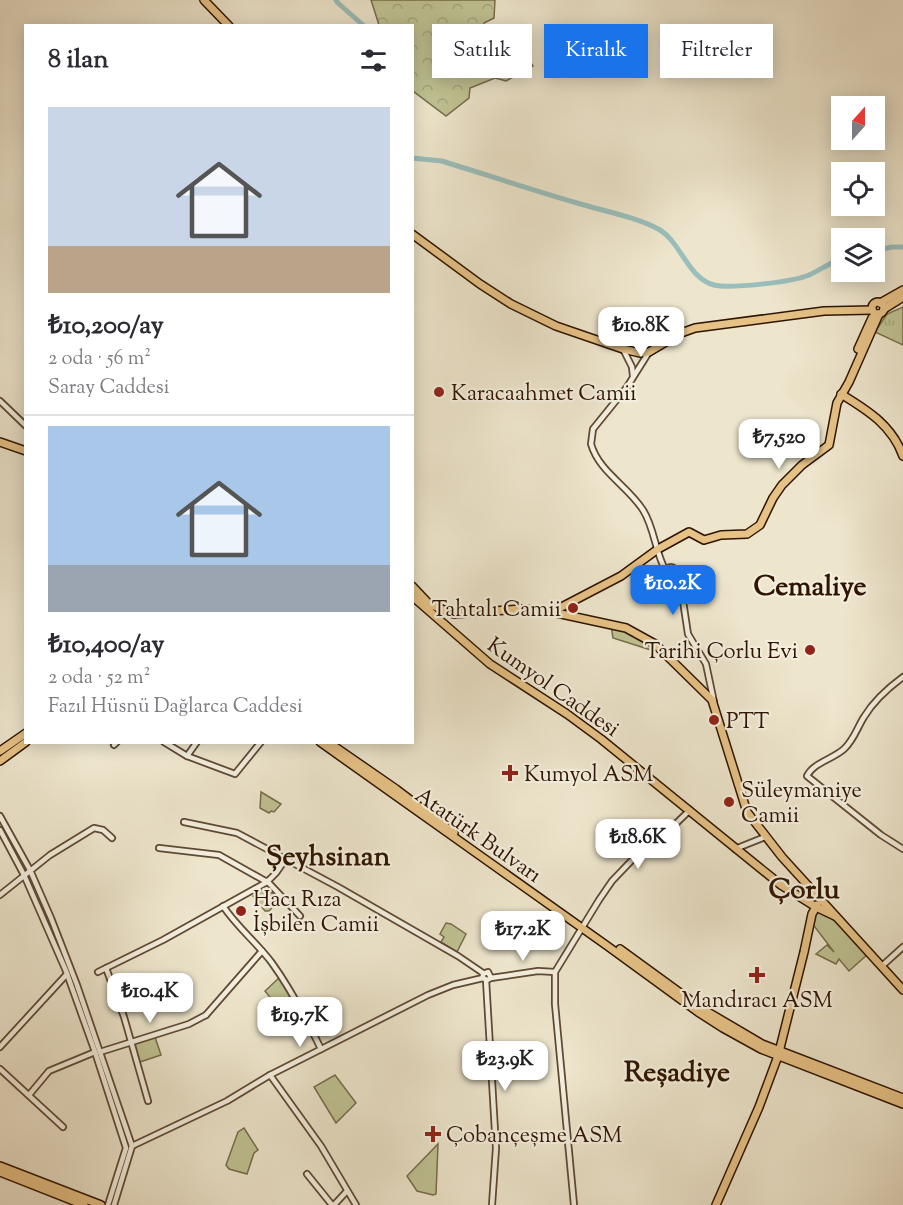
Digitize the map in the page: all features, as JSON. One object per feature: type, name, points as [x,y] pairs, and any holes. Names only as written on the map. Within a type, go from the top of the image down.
[{"type":"main road","points":[[202,0],[225,24]]},
{"type":"main road","points":[[414,235],[511,304],[556,326],[623,350],[640,353],[649,352],[681,333],[695,328],[837,310],[843,307],[879,310]]},
{"type":"main road","points":[[552,612],[621,576],[658,549],[689,532],[704,540],[721,535],[747,534],[760,525],[782,485],[802,465],[829,445],[837,403],[864,335],[879,310],[902,293]]},
{"type":"main road","points":[[842,391],[849,382],[879,310],[902,293]]},
{"type":"main road","points":[[842,391],[884,424],[900,446],[903,456]]},
{"type":"main road","points":[[0,442],[24,450]]},
{"type":"main road","points":[[414,588],[429,604],[454,614],[521,609],[552,612],[626,628],[655,644],[711,699],[747,812],[765,837],[903,990]]},
{"type":"main road","name":"Kumyol Caddesi","points":[[417,599],[490,664],[567,714],[781,885],[842,921]]},
{"type":"main road","points":[[440,620],[447,624],[454,614]]},
{"type":"main road","points":[[0,750],[24,734]]},
{"type":"main road","points":[[0,761],[24,743]]},
{"type":"main road","name":"Atatürk Bulvarı","points":[[323,744],[729,1026],[778,1053],[903,1104]]},
{"type":"main road","name":"Atatürk Bulvarı","points":[[331,744],[396,789],[438,824]]},
{"type":"main road","points":[[716,1205],[751,1125],[778,1053],[814,906],[821,900]]},
{"type":"main road","name":"Atatürk Bulvarı","points":[[778,1053],[903,1098]]},
{"type":"main road","points":[[0,1166],[101,1205]]},
{"type":"main road","points":[[0,1172],[84,1205]]},
{"type":"street","points":[[623,350],[632,367],[633,376]]},
{"type":"street","points":[[649,352],[627,387],[593,429],[591,444],[610,475],[644,510],[661,559],[668,569],[667,575],[672,579],[683,602],[691,640],[706,664],[713,705]]},
{"type":"street","points":[[0,401],[24,424]]},
{"type":"street","points":[[668,569],[674,567],[677,571],[672,579]]},
{"type":"street","points":[[903,678],[874,704],[852,740],[843,750],[810,770],[807,776],[881,835],[903,849]]},
{"type":"street","points":[[168,744],[187,756],[235,774],[259,744]]},
{"type":"street","points":[[187,756],[196,744]]},
{"type":"street","points":[[574,1205],[555,1004],[555,972],[612,881],[635,857],[663,836],[690,810]]},
{"type":"street","points":[[0,816],[30,870],[73,974],[126,1148],[108,1205]]},
{"type":"street","points":[[184,822],[231,831],[338,887],[458,956],[486,977],[496,1148],[492,1205]]},
{"type":"street","points":[[0,895],[50,855],[94,828],[103,830],[112,838]]},
{"type":"street","points":[[0,830],[24,875],[67,974],[132,1146],[114,1205]]},
{"type":"street","points":[[735,849],[765,837]]},
{"type":"street","points":[[159,848],[219,855],[267,881],[300,916]]},
{"type":"street","points":[[98,972],[138,954],[267,881],[285,860]]},
{"type":"street","points":[[223,906],[274,966],[309,1024],[321,1049]]},
{"type":"street","points":[[882,966],[903,947]]},
{"type":"street","points":[[29,1095],[49,1071],[98,1052],[189,1024],[206,1015],[262,951]]},
{"type":"street","points":[[106,968],[132,1042],[148,1101]]},
{"type":"street","points":[[126,1148],[227,1101],[270,1075],[428,995],[486,977],[538,971],[555,972]]},
{"type":"street","points":[[0,1047],[67,974]]},
{"type":"street","points":[[0,1042],[23,1017]]},
{"type":"street","points":[[0,1069],[63,1127]]},
{"type":"street","points":[[270,1075],[321,1146],[356,1205]]},
{"type":"street","points":[[307,1174],[333,1205],[347,1191]]},
{"type":"green space","points":[[371,0],[495,0],[494,18],[484,24],[432,24],[432,78],[495,78],[470,88],[469,98],[446,116],[414,92],[414,24],[379,24]]},
{"type":"green space","points":[[495,78],[511,78],[506,81]]},
{"type":"green space","points":[[903,307],[903,345],[875,332],[887,314]]},
{"type":"green space","points":[[611,626],[625,629],[653,645],[651,650],[613,638]]},
{"type":"green space","points":[[261,792],[281,804],[274,812],[269,813],[260,808]]},
{"type":"green space","points":[[263,888],[281,898],[269,911],[265,911],[253,896]]},
{"type":"green space","points":[[816,909],[836,919],[868,954],[849,971],[839,959],[836,964],[816,954],[827,945],[834,952],[811,922]]},
{"type":"green space","points":[[446,923],[466,934],[457,952],[441,942],[444,937],[440,934]]},
{"type":"green space","points":[[280,977],[306,1024],[294,1027],[265,991]]},
{"type":"green space","points":[[155,1037],[161,1055],[140,1062],[134,1044]]},
{"type":"green space","points":[[335,1075],[356,1103],[336,1123],[314,1087]]},
{"type":"green space","points":[[244,1128],[258,1150],[254,1153],[247,1174],[229,1169],[226,1165],[238,1132]]},
{"type":"green space","points":[[438,1144],[436,1194],[417,1191],[407,1176]]},
{"type":"waterway","points":[[336,0],[362,24]]},
{"type":"waterway","points":[[414,158],[442,161],[651,225],[674,243],[698,275],[714,285],[747,285],[801,278],[831,263]]},
{"type":"waterway","points":[[885,249],[903,247]]},
{"type":"place","name":"Karacaahmet Camii","points":[[439,392]]},
{"type":"place","name":"Tahtalı Camii","points":[[573,608]]},
{"type":"place","name":"Tarihi Çorlu Evi","points":[[810,650]]},
{"type":"place","name":"PTT","points":[[714,720]]},
{"type":"place","name":"Kumyol ASM","points":[[510,773]]},
{"type":"place","name":"Süleymaniye Camii","points":[[729,802]]},
{"type":"place","name":"Hacı Rıza İşbilen Camii","points":[[241,911]]},
{"type":"place","name":"Mandıracı ASM","points":[[757,975]]},
{"type":"place","name":"Çobançeşme ASM","points":[[433,1134]]},
{"type":"district","name":"Cemaliye","points":[[810,585]]},
{"type":"district","name":"Şeyhsinan","points":[[328,855]]},
{"type":"district","name":"Çorlu","points":[[804,888]]},
{"type":"district","name":"Reşadiye","points":[[677,1071]]}]
